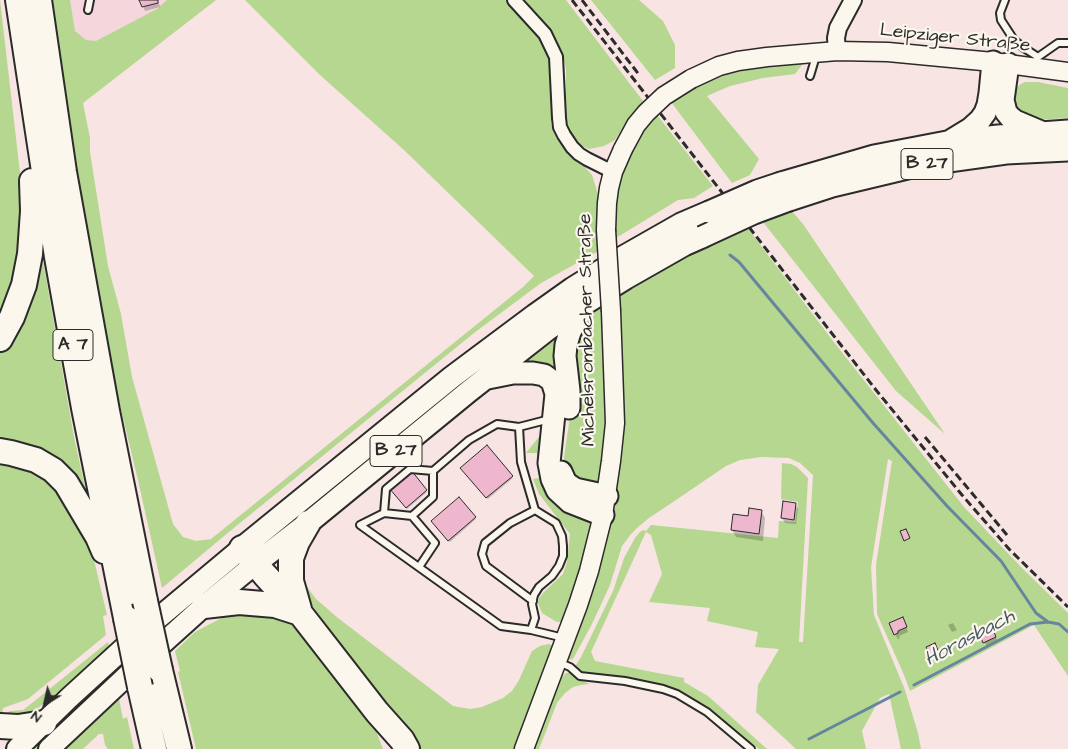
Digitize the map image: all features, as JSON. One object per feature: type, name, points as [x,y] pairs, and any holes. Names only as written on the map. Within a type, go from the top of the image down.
[{"type":"highway","name":"A 7","points":[[18,0],[58,267],[120,589],[154,749]]},
{"type":"highway","name":"A 7","points":[[39,0],[64,172],[107,411],[145,601],[179,749]]},
{"type":"highway","points":[[1001,63],[1003,100],[1006,112],[1015,121],[1043,133]]},
{"type":"highway","points":[[947,142],[970,129],[985,113],[1001,63]]},
{"type":"highway","points":[[0,338],[12,317],[24,285],[30,254],[33,211],[32,99]]},
{"type":"highway","name":"B 27","points":[[249,556],[308,523],[485,379],[547,330],[584,304],[684,245],[754,213],[785,191],[874,156],[947,142],[1068,131]]},
{"type":"highway","name":"B 27","points":[[249,556],[452,377],[573,288],[681,224],[757,191],[785,191],[832,186],[920,165],[1006,153],[1068,150]]},
{"type":"highway","points":[[584,304],[570,332],[566,345],[565,356],[569,406],[559,460],[561,473],[566,483],[605,505]]},
{"type":"highway","points":[[485,379],[513,373],[534,372],[544,375],[552,381],[556,394],[549,462],[552,480],[558,490],[570,502],[605,505]]},
{"type":"highway","points":[[0,451],[36,460],[53,470],[66,483],[98,537],[120,589]]},
{"type":"highway","points":[[300,613],[291,581],[291,558],[297,542],[308,523]]},
{"type":"highway","points":[[249,556],[300,613],[377,712],[402,740],[407,749]]},
{"type":"highway","points":[[204,606],[239,602],[275,605],[300,613]]},
{"type":"highway","points":[[377,712],[393,749]]},
{"type":"highway","points":[[0,726],[18,727],[44,723]]},
{"type":"main road","name":"Michelsrombacher Straße","points":[[524,749],[589,571],[605,505],[612,461],[615,423],[606,230],[607,204],[609,188],[623,149],[636,125],[646,113],[664,96],[704,72],[738,61],[837,51]]},
{"type":"main road","name":"Leipziger Straße","points":[[837,51],[888,52],[1001,63],[1037,62],[1068,72]]},
{"type":"main road","name":"B 27","points":[[49,749],[204,606],[249,556]]},
{"type":"main road","name":"B 27","points":[[17,749],[76,691],[138,635],[249,556]]},
{"type":"street","points":[[514,0],[545,34],[556,58],[559,118],[560,127],[564,135],[579,154],[614,172]]},
{"type":"street","points":[[837,51],[836,38],[838,28],[852,0]]},
{"type":"lane","points":[[88,10],[90,0]]},
{"type":"lane","points":[[1005,0],[1000,13],[1001,20],[1014,40],[1037,62],[1058,43],[1068,43]]},
{"type":"lane","points":[[810,76],[817,52]]},
{"type":"lane","points":[[384,513],[386,489],[410,469],[433,471],[469,440],[497,424],[519,427],[554,418]]},
{"type":"lane","points":[[519,427],[521,462],[535,510],[556,523],[564,546],[559,566],[534,595],[535,618],[531,630]]},
{"type":"lane","points":[[412,516],[432,497],[433,471]]},
{"type":"lane","points":[[533,601],[486,566],[482,554],[485,543],[510,523],[535,510]]},
{"type":"lane","points":[[419,567],[435,543],[412,516],[384,513],[360,525],[501,626],[531,630],[565,639]]},
{"type":"lane","points":[[556,662],[570,667],[580,676],[625,681],[677,694],[707,712],[751,749]]},
{"type":"shaded area","points":[[51,0],[216,0],[83,103]]},
{"type":"green space","points":[[0,0],[22,190],[19,255],[14,279],[0,316]]},
{"type":"green space","points":[[51,0],[70,0],[75,31],[86,40],[96,41],[157,9],[167,0],[216,0],[83,103],[90,138],[90,152],[108,266],[121,314],[132,377],[173,524],[183,537],[196,541],[211,539],[523,287],[534,276],[404,150],[320,75],[245,0],[507,0],[529,23],[550,53],[553,90],[551,124],[557,139],[567,152],[592,175],[600,210],[597,252],[541,283],[474,333],[162,588],[116,389],[68,120]]},
{"type":"green space","points":[[521,0],[566,0],[643,101],[615,140],[604,146],[589,149],[573,138],[564,126],[566,69],[564,60],[553,34]]},
{"type":"green space","points":[[591,0],[639,0],[663,21],[675,45],[675,68],[655,80]]},
{"type":"green space","points":[[805,61],[795,74],[763,78],[730,86],[707,96],[759,159],[750,175],[732,183],[671,102],[702,84],[725,75]]},
{"type":"green space","points":[[1025,82],[1038,82],[1068,88],[1068,118],[1035,120],[1018,115],[1011,95],[1013,91]]},
{"type":"green space","points":[[657,115],[713,186],[694,198],[678,200],[613,239],[613,218],[620,171],[642,132]]},
{"type":"green space","points":[[791,210],[803,224],[945,434],[896,391],[763,222]]},
{"type":"green space","points":[[36,221],[74,437],[91,515],[83,500],[0,446],[0,351],[12,328]]},
{"type":"green space","points":[[746,226],[833,341],[964,507],[1068,613],[1068,676],[1034,625],[910,691],[877,614],[876,565],[892,461],[888,459],[871,567],[874,615],[905,690],[921,749],[901,749],[889,694],[880,698],[862,731],[866,749],[796,749],[756,712],[758,685],[779,649],[755,647],[758,632],[707,621],[710,608],[649,602],[662,574],[651,535],[646,532],[591,652],[595,661],[684,678],[684,682],[708,696],[767,749],[759,749],[695,700],[672,689],[632,678],[583,673],[578,670],[576,665],[613,591],[624,558],[640,532],[646,531],[651,525],[778,538],[779,521],[795,522],[798,502],[781,499],[782,463],[797,467],[808,478],[799,642],[803,642],[813,475],[800,463],[789,458],[761,457],[740,460],[726,466],[638,527],[622,546],[610,585],[592,624],[573,659],[568,659],[567,653],[621,377],[619,294],[716,239]]},
{"type":"green space","points":[[601,306],[602,326],[606,326],[607,410],[601,478],[596,483],[583,487],[565,466],[564,458],[571,409],[572,333],[592,310]]},
{"type":"green space","points":[[561,332],[562,418],[559,485],[560,392],[513,369]]},
{"type":"green space","points":[[542,433],[544,452],[588,519],[592,532],[563,622],[557,622],[542,613],[538,603],[539,598],[544,592],[563,574],[567,562],[570,534],[539,494],[533,479],[539,478],[537,453],[526,453]]},
{"type":"green space","points":[[0,459],[19,462],[56,485],[90,543],[107,615],[103,616],[106,635],[28,699],[3,708],[2,716],[0,716]]},
{"type":"green space","points":[[303,577],[316,599],[338,618],[453,706],[470,709],[482,707],[503,698],[512,691],[519,680],[532,651],[540,646],[549,644],[554,646],[520,749],[419,749],[302,590],[300,579]]},
{"type":"green space","points":[[249,609],[288,621],[360,706],[374,726],[383,749],[196,749],[175,651],[195,632],[229,614]]},
{"type":"green space","points":[[108,642],[109,646],[34,711],[7,718],[7,713],[23,710]]},
{"type":"green space","points":[[112,669],[115,677],[38,749],[26,749]]},
{"type":"green space","points":[[566,673],[572,673],[580,680],[590,684],[573,687],[565,693],[557,703],[539,749],[531,749],[556,684]]},
{"type":"green space","points":[[119,699],[123,719],[127,717],[134,749],[108,749],[105,745],[103,734],[99,734],[83,749],[65,749]]},
{"type":"building","points":[[139,0],[158,0],[158,3],[142,7]]},
{"type":"building","points":[[487,445],[513,476],[486,498],[460,468]]},
{"type":"building","points":[[411,470],[427,490],[406,508],[389,488]]},
{"type":"building","points":[[459,497],[476,517],[448,541],[431,521]]},
{"type":"building","points":[[783,501],[796,503],[794,520],[781,518]]},
{"type":"building","points":[[749,508],[762,510],[759,534],[731,530],[733,514],[748,516]]},
{"type":"building","points":[[906,529],[910,538],[904,541],[900,531]]},
{"type":"building","points":[[903,617],[907,627],[894,635],[889,623]]},
{"type":"building","points":[[992,627],[996,637],[983,643],[979,633]]},
{"type":"building","points":[[935,643],[940,655],[931,658],[926,647]]},
{"type":"waterway","points":[[730,255],[739,262],[873,423],[947,506],[1001,561],[1036,613],[1048,622]]},
{"type":"waterway","name":"Horasbach","points":[[914,685],[1030,624],[1048,622],[1059,624],[1068,632]]},
{"type":"waterway","name":"Horasbach","points":[[809,739],[900,692]]},
{"type":"railway","points":[[572,0],[876,390],[1009,549],[1068,607]]},
{"type":"railway","points":[[582,0],[640,76]]},
{"type":"railway","points":[[925,437],[1007,535]]}]
